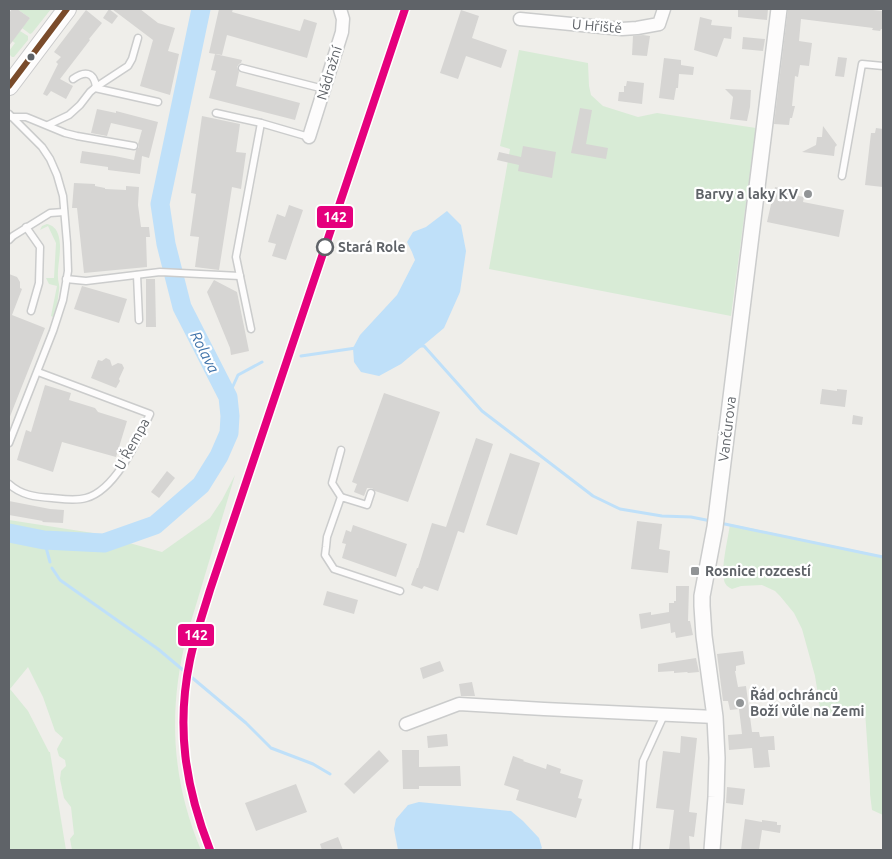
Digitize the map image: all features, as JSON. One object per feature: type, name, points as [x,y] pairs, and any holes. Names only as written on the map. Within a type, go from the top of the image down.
[{"type":"main road","points":[[9,86],[67,9]]},
{"type":"street","name":"Nádražní","points":[[309,137],[342,32],[343,19],[340,9]]},
{"type":"street","name":"U Hřiště","points":[[520,19],[622,29],[637,28],[658,24],[664,9]]},
{"type":"street","name":"Vančurova","points":[[712,850],[716,768],[715,717],[704,636],[702,596],[715,526],[779,9]]},
{"type":"street","points":[[406,724],[459,704],[544,710],[715,717]]},
{"type":"lane","points":[[48,126],[69,115],[96,87],[128,66],[138,38]]},
{"type":"lane","points":[[842,176],[862,64],[883,66]]},
{"type":"lane","points":[[242,68],[324,89]]},
{"type":"lane","points":[[73,79],[84,73],[88,74],[94,79],[96,87]]},
{"type":"lane","points":[[96,87],[158,102]]},
{"type":"lane","points":[[216,113],[261,123],[309,137]]},
{"type":"lane","points":[[10,115],[26,117],[65,133],[134,146]]},
{"type":"lane","points":[[9,443],[38,372],[63,300],[68,271],[63,196],[57,175],[50,159],[42,148],[10,115]]},
{"type":"lane","points":[[251,330],[236,257],[261,123]]},
{"type":"lane","points":[[10,237],[50,213],[64,212]]},
{"type":"lane","points":[[26,227],[40,248],[39,283],[31,311]]},
{"type":"lane","points":[[66,279],[86,281],[160,272],[240,276]]},
{"type":"lane","points":[[137,275],[139,320]]},
{"type":"lane","name":"U Řempa","points":[[9,484],[15,489],[31,496],[67,500],[86,498],[98,492],[119,472],[150,414],[38,372]]},
{"type":"lane","points":[[341,450],[332,483],[341,497],[367,505],[371,493]]},
{"type":"lane","points":[[341,497],[326,547],[325,554],[330,564],[334,569],[400,591]]},
{"type":"lane","points":[[636,850],[643,761],[664,715]]},
{"type":"green space","points":[[17,9],[51,9],[30,34],[22,28],[30,18]]},
{"type":"green space","points":[[20,31],[28,36],[28,40],[12,57],[9,51],[15,43],[12,41]]},
{"type":"green space","points":[[519,50],[588,63],[591,95],[603,106],[638,117],[657,113],[756,128],[731,316],[489,269],[510,149],[500,146]]},
{"type":"green space","points":[[47,224],[56,230],[60,245],[59,288],[53,317],[51,316],[57,286],[49,284],[46,278],[54,278],[56,243],[48,226],[40,230],[42,226]]},
{"type":"green space","points":[[235,475],[187,635],[177,690],[175,717],[178,770],[183,797],[201,850],[72,850],[70,839],[74,834],[71,807],[64,798],[60,779],[61,771],[66,766],[65,760],[59,756],[57,749],[63,738],[55,731],[43,697],[28,667],[10,689],[28,711],[50,752],[66,850],[9,850],[9,520],[93,533],[162,552],[210,518]]},
{"type":"green space","points":[[730,524],[883,556],[883,815],[872,810],[865,711],[821,714],[815,676],[802,629],[794,613],[775,591],[762,585],[741,586],[732,589],[726,585],[723,567]]},
{"type":"water","points":[[447,211],[461,225],[466,251],[460,292],[444,328],[401,364],[379,376],[361,372],[354,362],[353,348],[360,335],[397,295],[415,260],[407,242],[413,232],[426,227]]},
{"type":"water","points":[[419,802],[511,811],[539,838],[542,848],[540,850],[398,850],[394,829],[396,819],[408,805]]},
{"type":"building","points":[[12,9],[17,9],[30,18],[9,46],[9,13]]},
{"type":"building","points":[[109,9],[118,16],[112,24],[103,18]]},
{"type":"building","points":[[112,9],[140,9],[158,23],[175,28],[168,51],[179,54],[170,95],[140,86],[153,40]]},
{"type":"building","points":[[219,9],[233,9],[232,12],[300,31],[304,19],[317,23],[307,58],[227,35],[222,55],[209,53]]},
{"type":"building","points":[[738,9],[768,9],[767,20],[738,17]]},
{"type":"building","points":[[788,9],[863,9],[883,11],[883,29],[880,31],[872,30],[873,28],[801,19],[799,41],[812,43],[809,66],[800,65],[798,77],[795,76],[792,106],[795,106],[789,125],[774,124]]},
{"type":"building","points":[[86,10],[102,23],[60,79],[73,86],[66,99],[51,91],[47,96],[43,94],[58,64],[56,62],[61,57],[54,52]]},
{"type":"building","points":[[461,10],[479,16],[472,38],[507,50],[501,68],[466,56],[458,79],[440,73]]},
{"type":"building","points":[[700,17],[712,20],[711,25],[732,27],[731,39],[724,38],[717,57],[694,50]]},
{"type":"building","points":[[633,36],[650,36],[647,56],[632,55]]},
{"type":"building","points":[[743,37],[765,39],[763,51],[742,49]]},
{"type":"building","points":[[215,54],[242,60],[237,67],[239,72],[236,86],[300,103],[295,120],[209,98],[216,71],[211,70]]},
{"type":"building","points":[[838,57],[847,58],[844,77],[835,76]]},
{"type":"building","points":[[664,58],[681,60],[681,65],[694,67],[693,75],[679,74],[678,88],[676,88],[674,100],[659,98]]},
{"type":"building","points":[[627,81],[644,83],[642,104],[618,101],[619,92],[624,92],[624,86],[626,86]]},
{"type":"building","points":[[725,89],[751,90],[747,121],[730,119],[733,97]]},
{"type":"building","points":[[580,108],[592,110],[586,144],[608,148],[606,159],[571,153]]},
{"type":"building","points":[[97,109],[116,113],[116,111],[158,122],[149,158],[142,156],[140,174],[108,170],[108,167],[80,163],[82,151],[134,160],[136,150],[139,147],[138,144],[142,130],[111,123],[107,136],[91,133]]},
{"type":"building","points":[[202,116],[240,124],[236,152],[246,153],[241,189],[232,187],[219,270],[195,267],[199,237],[190,236],[196,194],[191,193]]},
{"type":"building","points":[[823,126],[837,145],[834,156],[802,152],[816,145],[817,137],[822,137]]},
{"type":"building","points":[[876,128],[883,129],[883,187],[865,185],[871,133],[875,133]]},
{"type":"building","points":[[523,146],[556,152],[552,178],[518,171],[519,165],[497,160],[499,152],[521,157]]},
{"type":"building","points":[[74,183],[95,184],[95,186],[105,189],[126,190],[126,186],[139,187],[138,205],[141,227],[149,227],[150,237],[146,237],[147,267],[84,273],[77,208],[72,208]]},
{"type":"building","points":[[775,187],[795,191],[794,195],[804,197],[803,202],[844,210],[839,237],[767,222]]},
{"type":"building","points":[[289,205],[303,210],[286,260],[272,256],[276,244],[268,242],[277,214],[285,217]]},
{"type":"building","points":[[9,274],[17,277],[22,289],[12,315],[45,328],[9,419]]},
{"type":"building","points":[[146,279],[155,279],[156,327],[146,327]]},
{"type":"building","points":[[214,280],[237,292],[249,351],[231,355],[230,348],[207,292]]},
{"type":"building","points":[[82,286],[127,299],[119,323],[74,309]]},
{"type":"building","points":[[106,358],[110,360],[112,366],[118,363],[122,364],[124,368],[116,388],[91,378],[98,360],[102,361]]},
{"type":"building","points":[[45,385],[71,393],[69,400],[127,421],[116,457],[62,442],[53,472],[17,460],[26,430],[31,432]]},
{"type":"building","points":[[822,389],[847,390],[845,407],[820,404]]},
{"type":"building","points":[[384,393],[440,412],[408,502],[375,491],[372,488],[367,488],[364,496],[354,492],[357,484],[352,482]]},
{"type":"building","points":[[853,415],[863,417],[862,425],[852,424]]},
{"type":"building","points":[[476,438],[493,444],[464,533],[458,531],[438,591],[424,586],[422,589],[411,585],[432,523],[446,527]]},
{"type":"building","points":[[510,453],[540,463],[517,535],[486,525]]},
{"type":"building","points":[[167,471],[175,478],[159,498],[151,492]]},
{"type":"building","points":[[9,501],[64,510],[63,523],[42,522],[9,515]]},
{"type":"building","points":[[637,521],[662,524],[659,549],[670,551],[668,573],[631,569]]},
{"type":"building","points":[[353,525],[407,544],[396,577],[342,558],[346,544],[342,543],[346,530],[351,532]]},
{"type":"building","points":[[676,586],[689,586],[688,621],[690,621],[693,635],[676,638],[675,632],[671,633],[670,623],[641,629],[639,614],[651,612],[651,615],[669,612],[669,603],[676,601]]},
{"type":"building","points":[[327,591],[358,600],[354,614],[323,605]]},
{"type":"building","points":[[743,651],[745,664],[736,666],[735,671],[738,687],[746,686],[752,732],[759,732],[760,737],[774,736],[775,750],[768,750],[770,767],[754,768],[752,748],[729,750],[728,735],[742,734],[739,709],[730,710],[728,701],[723,701],[717,654]]},
{"type":"building","points":[[696,658],[699,672],[658,672],[658,664]]},
{"type":"building","points":[[440,661],[444,671],[423,679],[420,668]]},
{"type":"building","points":[[472,682],[475,696],[461,696],[459,684]]},
{"type":"building","points":[[447,734],[448,746],[428,748],[427,736]]},
{"type":"building","points":[[681,736],[697,738],[689,812],[697,813],[694,837],[689,836],[690,850],[669,850],[674,810],[656,808],[663,751],[680,753]]},
{"type":"building","points":[[379,750],[389,761],[354,794],[344,784]]},
{"type":"building","points":[[402,750],[419,750],[419,767],[460,766],[461,786],[419,786],[419,789],[403,789]]},
{"type":"building","points":[[513,756],[546,769],[547,764],[561,769],[560,773],[583,780],[578,798],[582,799],[576,818],[516,800],[519,790],[504,785]]},
{"type":"building","points":[[296,784],[307,812],[256,831],[245,803]]},
{"type":"building","points":[[727,787],[745,789],[743,805],[726,803]]},
{"type":"building","points":[[745,819],[777,822],[777,825],[781,825],[780,833],[762,830],[759,850],[741,850]]},
{"type":"building","points":[[338,837],[343,850],[322,850],[320,844]]},
{"type":"waterway","name":"Rolava","points":[[9,533],[44,540],[104,543],[155,525],[201,485],[219,456],[229,433],[228,397],[182,307],[166,244],[160,204],[201,9]]},
{"type":"waterway","points":[[419,346],[424,346],[482,411],[593,496],[620,509],[711,521]]},
{"type":"waterway","points":[[301,356],[356,348]]},
{"type":"waterway","points":[[228,397],[238,375],[262,362]]},
{"type":"waterway","points":[[720,523],[883,557]]},
{"type":"waterway","points":[[44,540],[50,562]]},
{"type":"waterway","points":[[52,568],[60,580],[158,649],[246,723],[271,748],[313,764],[330,774]]},
{"type":"transit line","points":[[9,86],[67,9]]},
{"type":"transit line","name":"142","points":[[210,850],[194,803],[185,756],[184,709],[192,651],[210,590],[405,9]]},
{"type":"place","name":"Barvy a laky KV","points":[[808,194]]},
{"type":"place","name":"Stará Role","points":[[325,247]]},
{"type":"place","name":"Rosnice rozcestí","points":[[695,571]]},
{"type":"place","name":"Řád ochránců Boží vůle na Zemi","points":[[740,703]]}]
